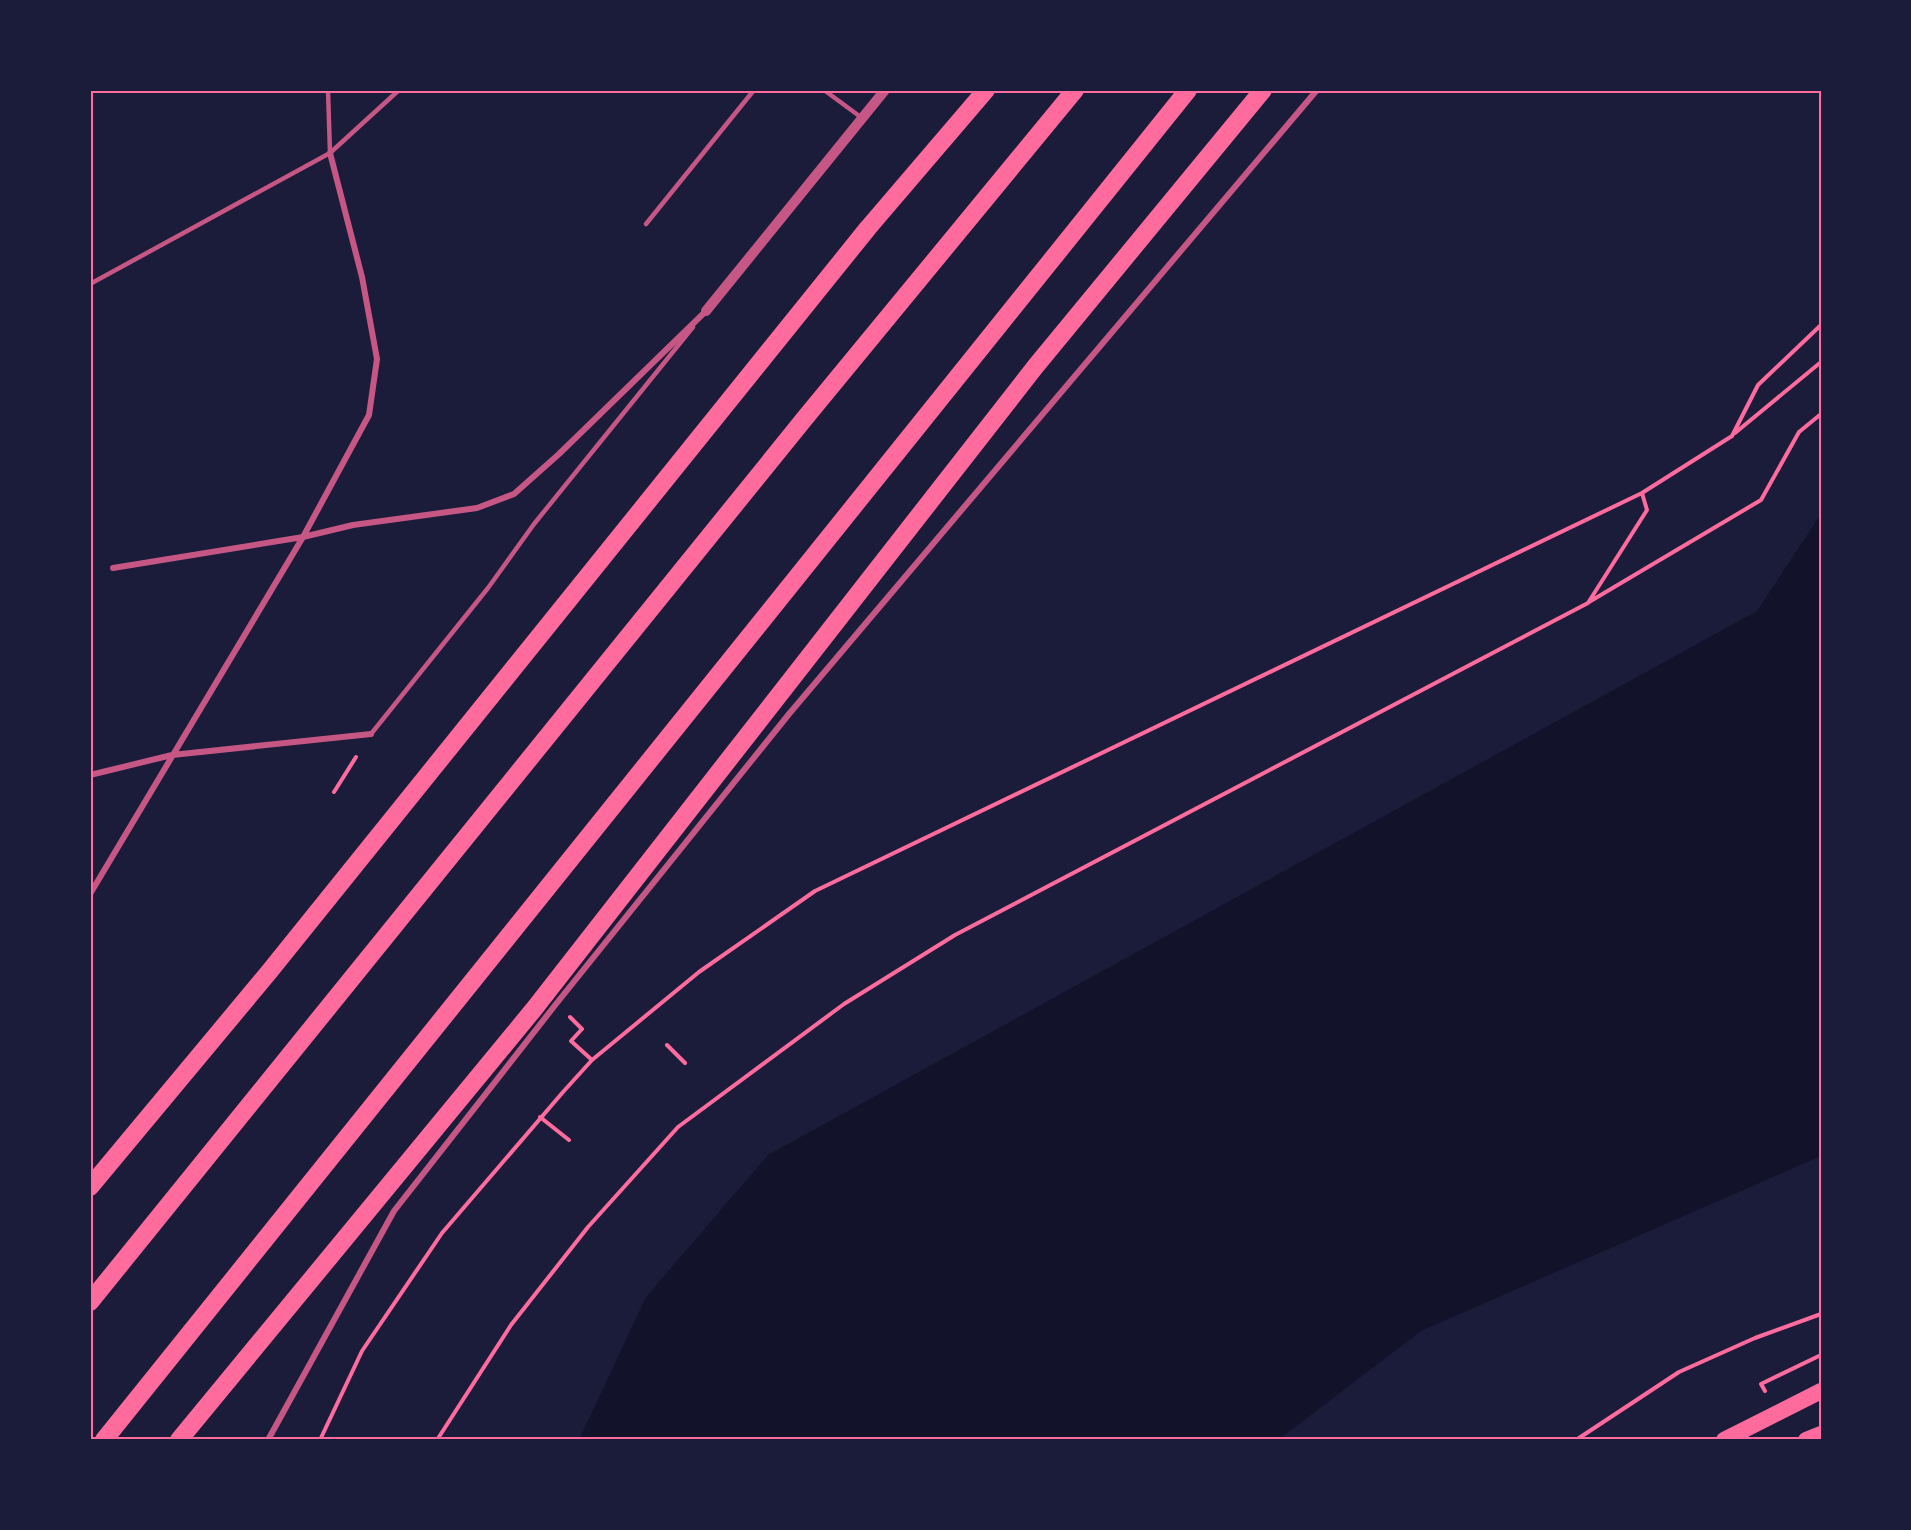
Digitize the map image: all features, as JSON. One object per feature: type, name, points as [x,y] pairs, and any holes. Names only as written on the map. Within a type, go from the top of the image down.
[{"type":"highway","points":[[90,1188],[269,972],[868,228],[986,90]]},
{"type":"highway","points":[[90,1302],[805,418],[1075,90]]},
{"type":"highway","points":[[104,1440],[1188,90]]},
{"type":"highway","points":[[179,1440],[534,1010],[1028,376],[1263,90]]},
{"type":"highway","points":[[1724,1440],[1821,1391]]},
{"type":"highway","points":[[1806,1440],[1821,1434]]},
{"type":"street","points":[[113,568],[303,537],[353,525],[477,508],[514,494],[559,454],[706,311],[885,90]]},
{"type":"street","points":[[268,1440],[394,1211],[556,1004],[789,714],[1317,90]]},
{"type":"street","points":[[90,894],[303,537],[369,415],[377,359],[362,277],[330,153]]},
{"type":"street","points":[[90,775],[172,755],[370,734]]},
{"type":"lane","points":[[328,90],[330,153]]},
{"type":"lane","points":[[90,284],[330,153],[399,90]]},
{"type":"lane","points":[[646,224],[754,90]]},
{"type":"lane","points":[[824,90],[862,118]]},
{"type":"lane","points":[[370,734],[488,588],[534,524],[706,311]]},
{"type":"path","points":[[1732,436],[1758,385],[1821,325]]},
{"type":"path","points":[[320,1440],[362,1352],[435,1243],[540,1117],[592,1060],[699,972],[815,891],[1642,493],[1732,436],[1821,362]]},
{"type":"path","points":[[437,1440],[511,1325],[588,1227],[678,1127],[844,1004],[955,935],[1588,603],[1761,500],[1799,432],[1821,414]]},
{"type":"path","points":[[1588,603],[1647,510],[1642,493]]},
{"type":"path","points":[[334,792],[370,734]]},
{"type":"path","points":[[556,1004],[582,1029],[571,1041],[592,1060]]},
{"type":"path","points":[[666,1045],[685,1063]]},
{"type":"path","points":[[540,1117],[569,1140]]},
{"type":"path","points":[[1576,1440],[1679,1372],[1755,1338],[1821,1314]]},
{"type":"shaded area","points":[[1821,514],[1821,1156],[1421,1331],[1278,1440],[579,1440],[646,1297],[768,1155],[1757,611]]}]
